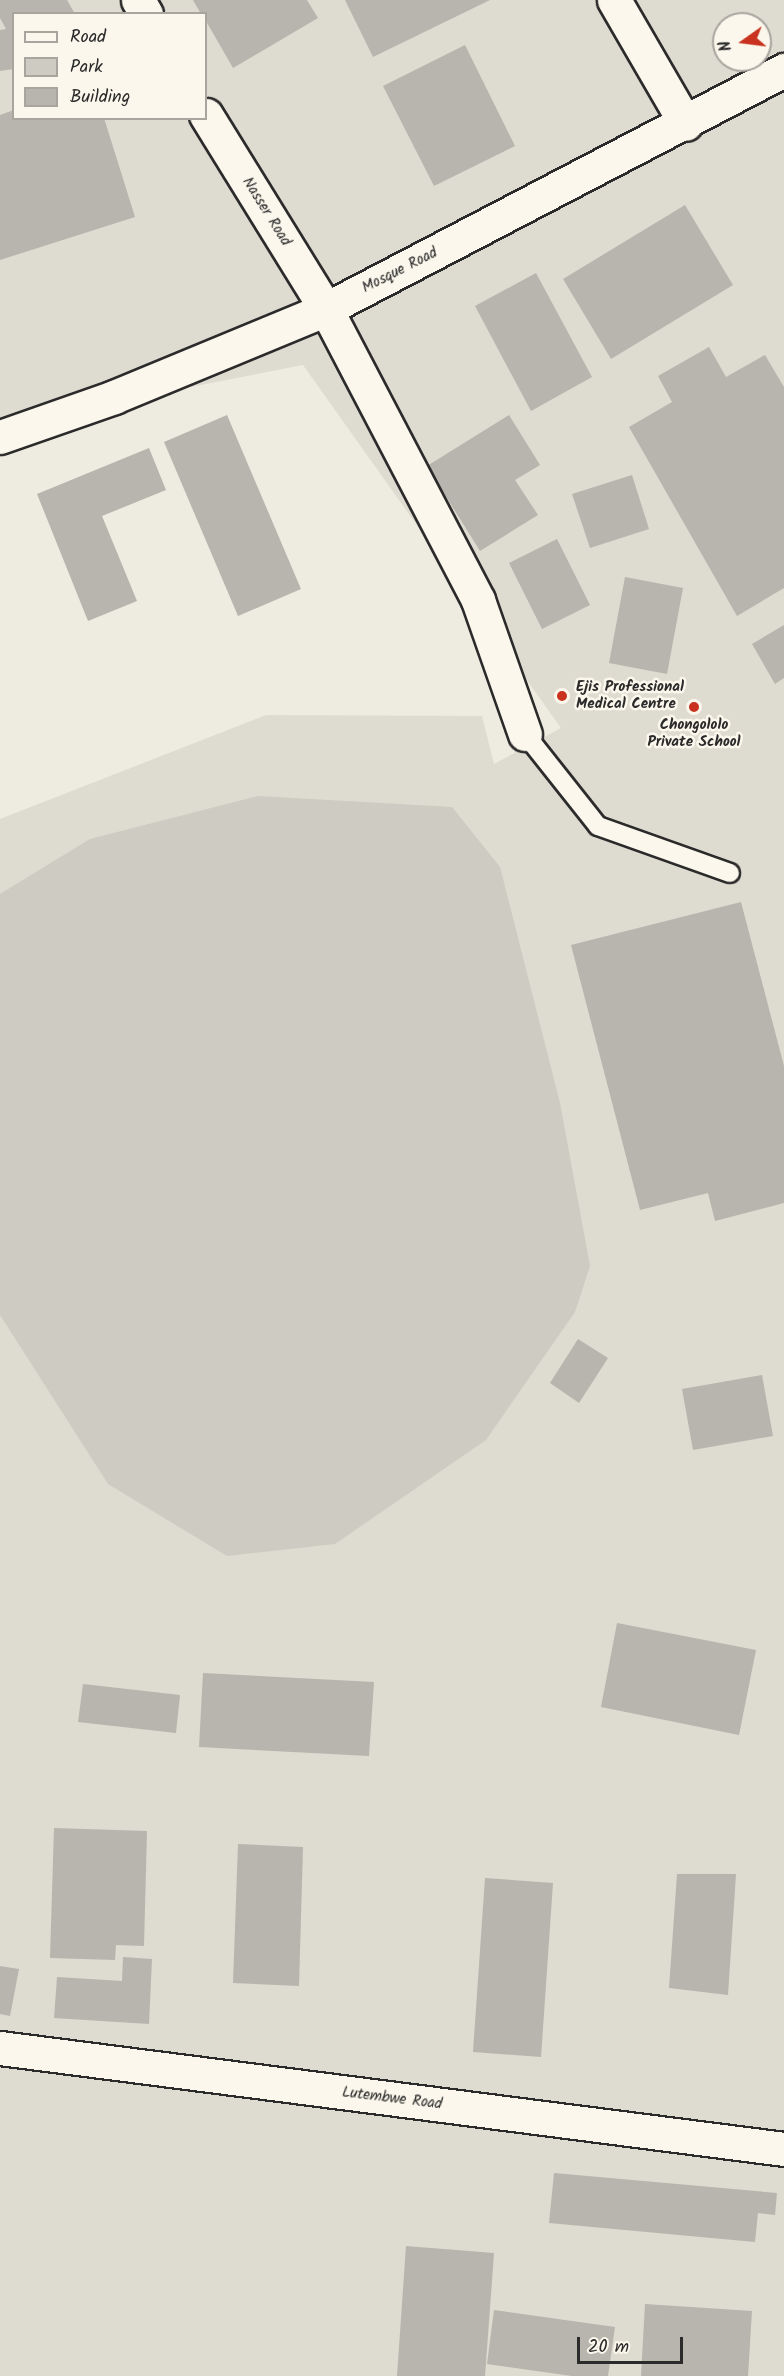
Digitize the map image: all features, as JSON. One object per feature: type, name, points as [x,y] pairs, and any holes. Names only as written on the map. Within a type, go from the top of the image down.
[{"type":"street","points":[[614,0],[686,124]]},
{"type":"street","name":"Mosque Road","points":[[0,437],[114,397],[326,309],[686,124],[784,70]]},
{"type":"street","name":"Nasser Road","points":[[207,117],[326,309],[478,600],[525,734]]},
{"type":"street","name":"Lutembwe Road","points":[[0,2048],[784,2149]]},
{"type":"lane","points":[[525,734],[598,826],[730,873]]},
{"type":"shaded area","points":[[0,0],[784,0],[784,2376],[0,2376],[0,819],[266,715],[482,716],[494,764],[561,728],[303,365],[0,424]]},
{"type":"green space","points":[[258,796],[452,807],[500,867],[560,1103],[590,1266],[575,1312],[486,1440],[335,1544],[227,1556],[108,1484],[0,1315],[0,894],[90,839]]},
{"type":"building","points":[[0,0],[67,0],[74,12],[12,12],[12,69],[0,71],[0,30],[6,29],[0,18]]},
{"type":"building","points":[[193,0],[307,0],[318,18],[233,68],[207,23],[207,12],[200,12]]},
{"type":"building","points":[[345,0],[490,0],[373,57]]},
{"type":"building","points":[[465,45],[515,146],[434,186],[383,86]]},
{"type":"building","points":[[12,111],[12,120],[105,120],[135,217],[0,260],[0,115]]},
{"type":"building","points":[[685,205],[733,285],[611,359],[563,279]]},
{"type":"building","points":[[536,273],[592,377],[531,411],[475,306]]},
{"type":"building","points":[[709,347],[726,377],[765,355],[784,387],[784,588],[737,616],[629,427],[672,402],[658,376]]},
{"type":"building","points":[[227,415],[301,589],[238,616],[164,442]]},
{"type":"building","points":[[509,415],[540,465],[515,480],[538,515],[480,551],[427,466]]},
{"type":"building","points":[[149,448],[166,490],[102,516],[137,601],[88,621],[37,494]]},
{"type":"building","points":[[632,475],[649,529],[590,548],[572,494]]},
{"type":"building","points":[[557,539],[590,605],[542,629],[509,563]]},
{"type":"building","points":[[625,577],[683,588],[667,674],[609,663]]},
{"type":"building","points":[[784,625],[784,678],[775,684],[752,644]]},
{"type":"building","points":[[741,902],[784,1066],[784,1203],[715,1221],[708,1193],[640,1210],[571,945]]},
{"type":"building","points":[[578,1339],[608,1358],[579,1403],[550,1383]]},
{"type":"building","points":[[762,1375],[773,1436],[693,1450],[682,1389]]},
{"type":"building","points":[[617,1623],[756,1650],[739,1735],[601,1707]]},
{"type":"building","points":[[203,1673],[374,1682],[369,1756],[199,1747]]},
{"type":"building","points":[[83,1684],[180,1695],[176,1733],[78,1722]]},
{"type":"building","points":[[54,1828],[147,1831],[144,1946],[116,1945],[115,1960],[50,1958]]},
{"type":"building","points":[[238,1844],[303,1847],[299,1986],[233,1983]]},
{"type":"building","points":[[677,1874],[736,1874],[728,1995],[669,1988]]},
{"type":"building","points":[[485,1878],[553,1883],[541,2057],[473,2052]]},
{"type":"building","points":[[123,1957],[152,1959],[149,2024],[54,2018],[57,1977],[122,1981]]},
{"type":"building","points":[[0,1966],[19,1969],[10,2016],[0,2014]]},
{"type":"building","points":[[554,2173],[777,2193],[775,2215],[758,2213],[755,2242],[549,2223]]},
{"type":"building","points":[[406,2246],[494,2253],[485,2376],[397,2376]]},
{"type":"building","points":[[645,2304],[752,2311],[748,2376],[641,2376]]},
{"type":"building","points":[[494,2310],[615,2327],[608,2376],[572,2376],[487,2364]]},
{"type":"place","name":"Ejis Professional Medical Centre","points":[[562,696]]},
{"type":"place","name":"Chongololo Private School","points":[[694,707]]}]
